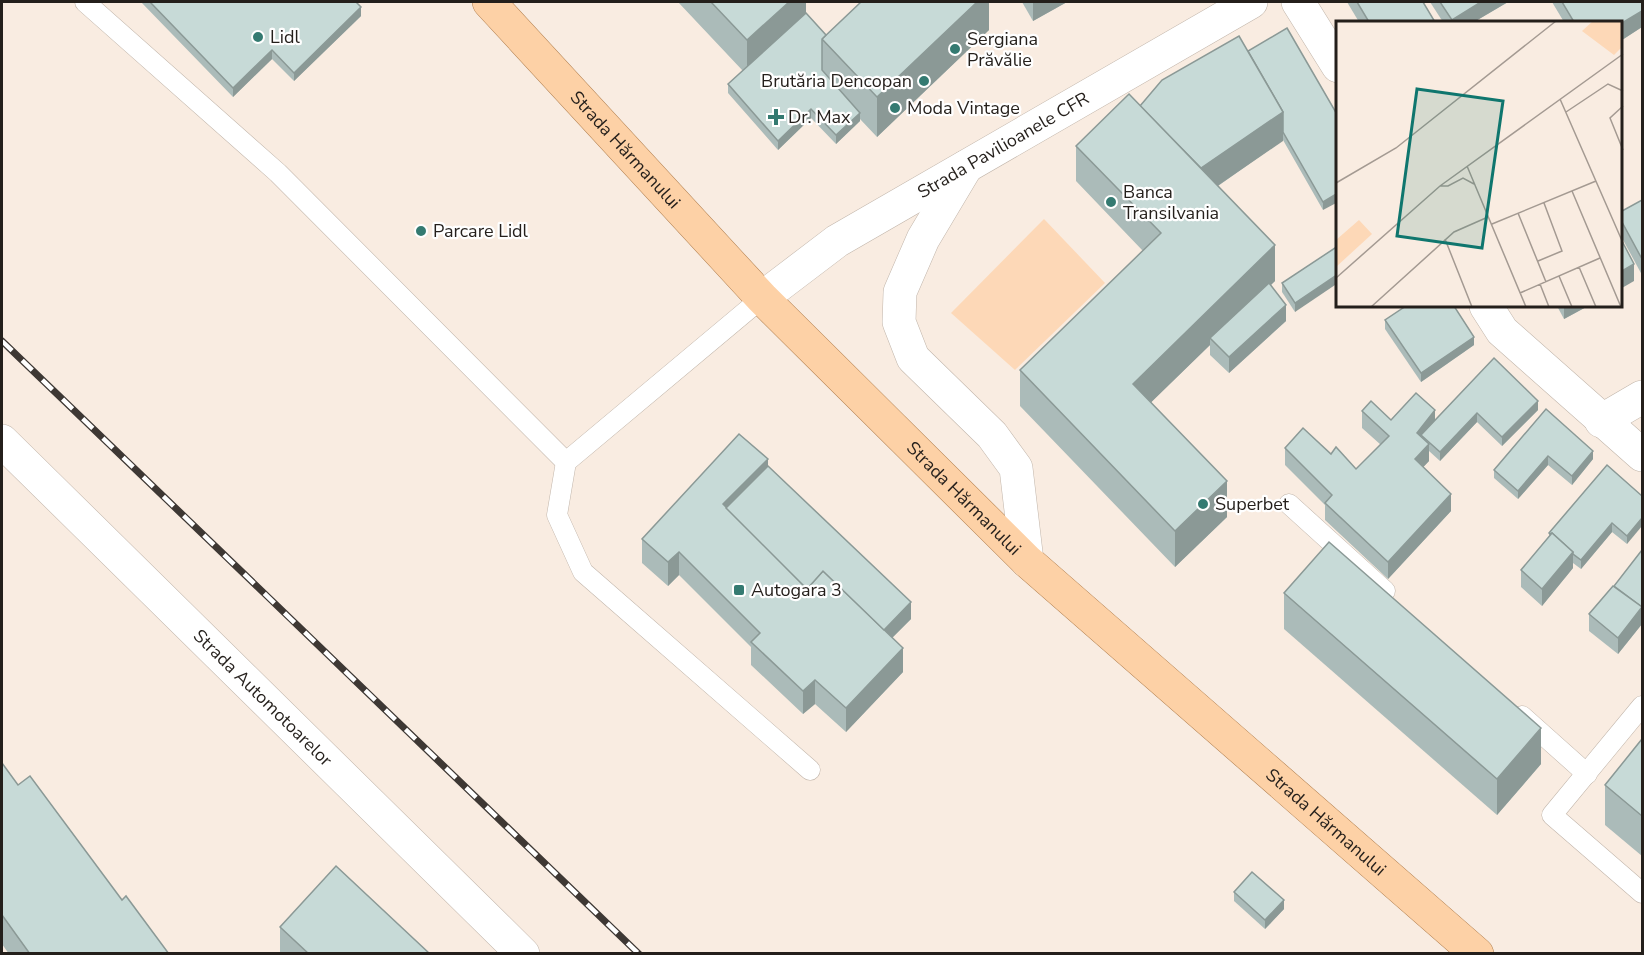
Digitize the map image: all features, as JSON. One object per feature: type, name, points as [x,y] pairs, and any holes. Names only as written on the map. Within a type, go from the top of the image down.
[{"type":"main road","name":"Strada Hărmanului","points":[[489,2],[762,298],[1027,561],[1477,954]]},
{"type":"street","name":"Strada Pavilioanele CFR","points":[[762,298],[837,241],[1251,2]]},
{"type":"street","points":[[1298,2],[1336,63]]},
{"type":"street","points":[[967,165],[923,239],[900,292],[899,322],[913,358],[992,435],[1016,468],[1027,561]]},
{"type":"street","points":[[1487,308],[1502,332],[1642,455]]},
{"type":"street","points":[[1601,421],[1642,397]]},
{"type":"street","name":"Strada Automotoarelor","points":[[2,441],[524,954]]},
{"type":"lane","points":[[85,2],[278,173],[566,462]]},
{"type":"lane","points":[[762,298],[566,462],[558,515],[583,572],[810,770]]},
{"type":"lane","points":[[1289,504],[1403,607]]},
{"type":"lane","points":[[1508,703],[1587,774]]},
{"type":"lane","points":[[1642,706],[1552,815],[1642,893]]},
{"type":"shaded area","points":[[1044,219],[1105,283],[1015,370],[951,313]]},
{"type":"building","name":"Lidl","points":[[150,2],[356,2],[361,7],[294,73],[272,50],[233,88]]},
{"type":"building","points":[[711,2],[789,2],[747,40]]},
{"type":"building","points":[[861,2],[977,2],[877,97],[822,39]]},
{"type":"building","points":[[1357,2],[1423,2],[1434,21],[1368,21]]},
{"type":"building","points":[[1440,2],[1481,2],[1452,20]]},
{"type":"building","points":[[1562,2],[1642,2],[1642,11],[1623,22],[1573,21]]},
{"type":"building","points":[[806,13],[826,35],[822,39],[822,70],[860,113],[836,135],[811,109],[778,141],[728,84]]},
{"type":"building","points":[[1287,28],[1336,113],[1336,194],[1323,202],[1283,132],[1283,112],[1248,51]]},
{"type":"building","points":[[1239,36],[1283,112],[1201,168],[1140,106],[1162,80]]},
{"type":"building","points":[[1129,94],[1275,245],[1133,384],[1227,481],[1175,531],[1020,370],[1161,233],[1076,146]]},
{"type":"building","points":[[1642,200],[1642,259],[1623,224],[1623,210]]},
{"type":"building","points":[[1623,243],[1634,264],[1623,270]]},
{"type":"building","points":[[1336,247],[1336,275],[1295,303],[1282,283]]},
{"type":"building","points":[[1269,283],[1286,305],[1229,357],[1210,338]]},
{"type":"building","points":[[1403,308],[1455,308],[1474,337],[1421,373],[1385,320]]},
{"type":"building","points":[[1494,358],[1538,401],[1502,437],[1477,413],[1440,452],[1421,435]]},
{"type":"building","points":[[1416,393],[1435,410],[1417,433],[1429,444],[1415,459],[1451,494],[1388,562],[1325,503],[1332,495],[1285,448],[1303,428],[1331,454],[1336,447],[1356,469],[1389,436],[1362,411],[1371,401],[1391,420]]},
{"type":"building","points":[[1546,409],[1593,451],[1572,476],[1548,456],[1518,491],[1494,470]]},
{"type":"building","name":"Autogara 3","points":[[739,434],[768,459],[723,504],[807,589],[823,571],[903,648],[846,708],[815,680],[803,691],[751,642],[760,633],[679,552],[668,562],[642,539]]},
{"type":"building","points":[[1607,465],[1642,496],[1642,518],[1627,536],[1612,523],[1581,560],[1552,533],[1549,533]]},
{"type":"building","points":[[768,466],[911,602],[884,630],[823,571],[807,589],[726,508]]},
{"type":"building","points":[[1552,533],[1573,552],[1542,589],[1521,570]]},
{"type":"building","points":[[1329,542],[1541,728],[1497,779],[1284,593]]},
{"type":"building","points":[[1642,550],[1642,607],[1614,586]]},
{"type":"building","points":[[1613,586],[1642,607],[1618,638],[1589,614]]},
{"type":"building","points":[[1642,739],[1642,816],[1605,785]]},
{"type":"building","points":[[2,763],[18,785],[30,776],[122,900],[126,896],[169,954],[30,954],[2,915]]},
{"type":"building","points":[[336,866],[430,954],[309,954],[280,927]]},
{"type":"building","points":[[1252,872],[1284,900],[1265,920],[1234,892]]},
{"type":"railway","points":[[2,341],[639,954]]},
{"type":"place","name":"Lidl","points":[[258,37]]},
{"type":"place","name":"Sergiana Prăvălie","points":[[955,49]]},
{"type":"place","name":"Brutăria Dencopan","points":[[924,81]]},
{"type":"place","name":"Moda Vintage","points":[[895,108]]},
{"type":"place","name":"Dr. Max","points":[[776,117]]},
{"type":"place","name":"Banca Transilvania","points":[[1111,202]]},
{"type":"place","name":"Parcare Lidl","points":[[421,231]]},
{"type":"place","name":"Superbet","points":[[1203,504]]},
{"type":"place","name":"Autogara 3","points":[[739,590]]}]
